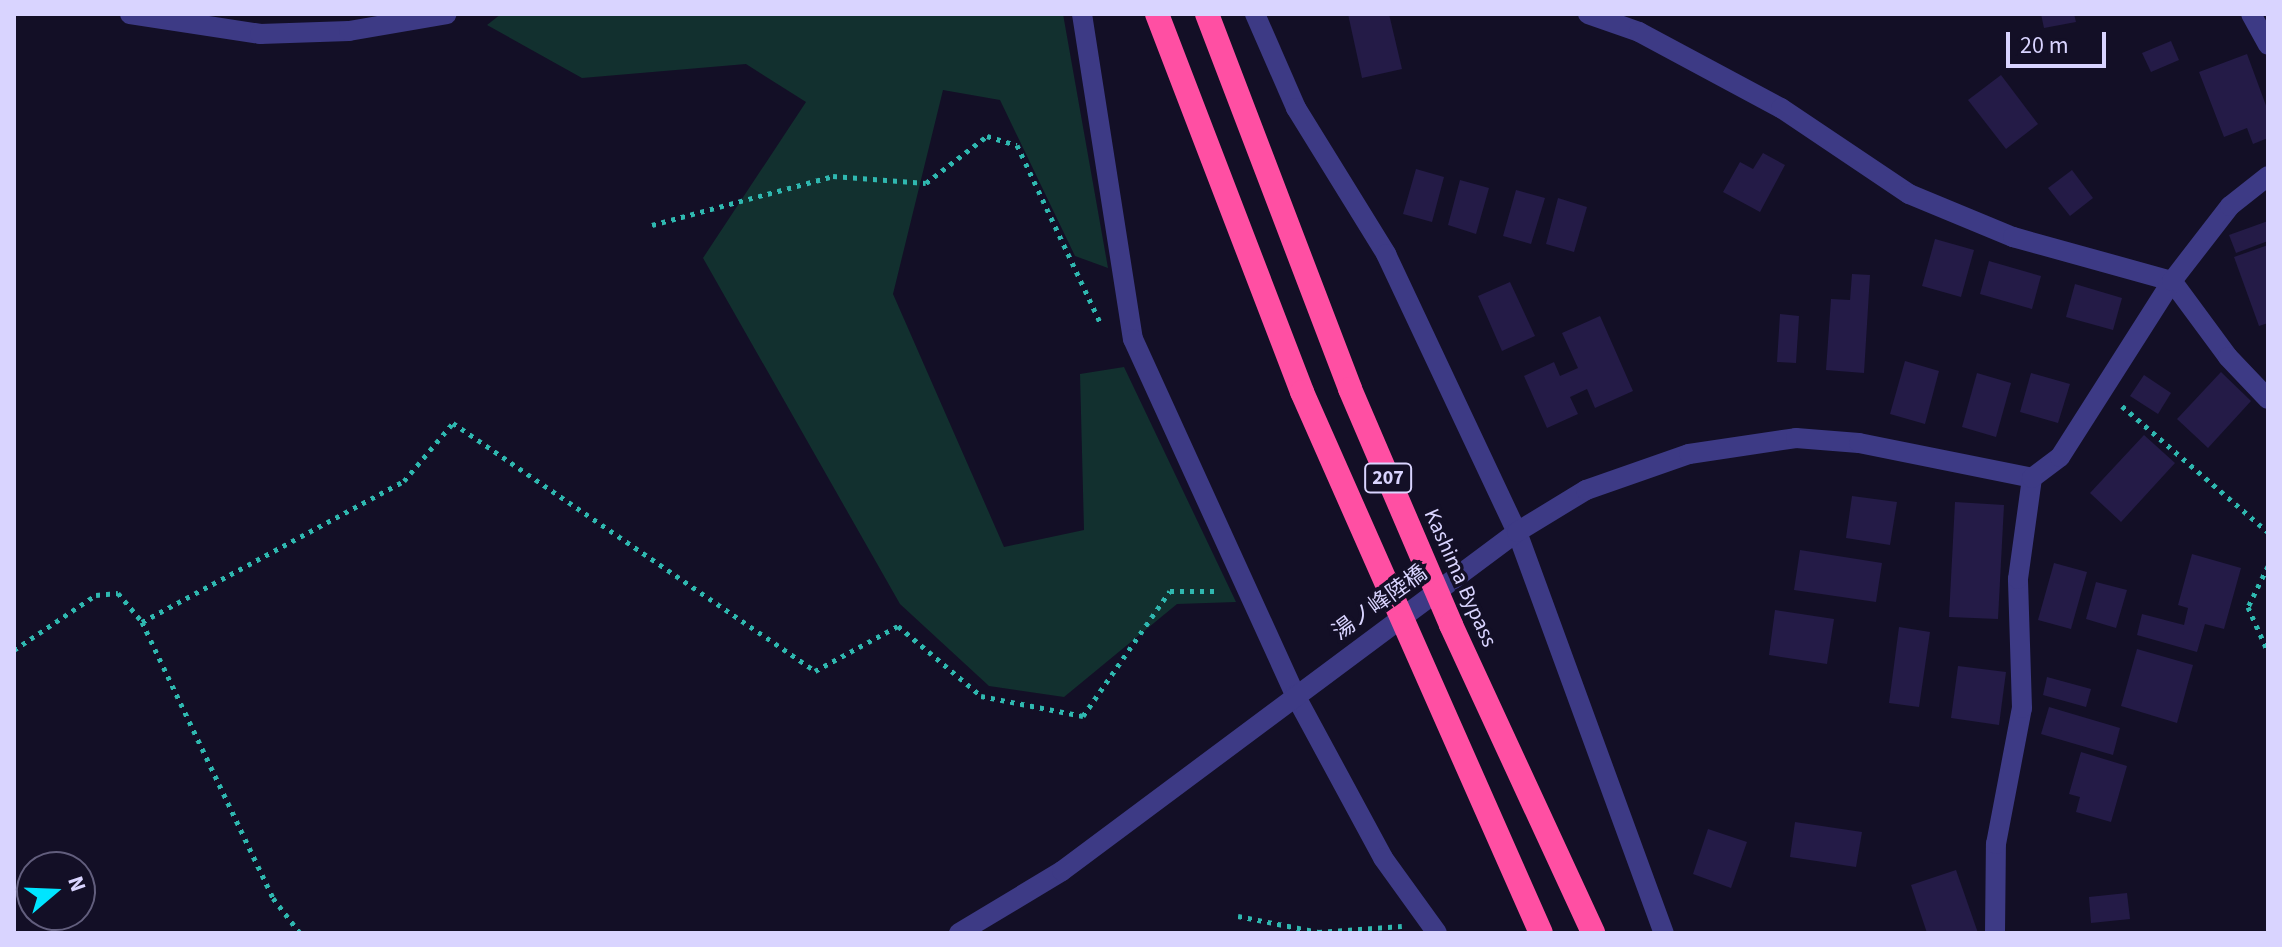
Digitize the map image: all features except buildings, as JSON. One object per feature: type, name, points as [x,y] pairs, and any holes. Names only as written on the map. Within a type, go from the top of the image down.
[{"type":"highway","name":"207","points":[[1157,14],[1302,392],[1541,933]]},
{"type":"highway","name":"Kashima Bypass","points":[[1207,14],[1350,389],[1451,625],[1593,933]]},
{"type":"street","points":[[130,14],[260,34],[349,31],[447,14]]},
{"type":"street","points":[[1082,14],[1133,339],[1295,695],[1383,858],[1434,929]]},
{"type":"street","points":[[1255,14],[1296,108],[1386,254],[1517,532],[1664,933]]},
{"type":"street","points":[[1588,14],[1639,32],[1781,108],[1909,194],[2013,237],[2172,281],[2228,357],[2268,399]]},
{"type":"street","points":[[2251,14],[2268,45]]},
{"type":"street","points":[[1995,933],[1996,844],[2022,708],[2018,579],[2032,478],[2060,457],[2100,388],[2172,281],[2230,206],[2268,176]]},
{"type":"street","name":"湯ノ峰陸橋","points":[[959,933],[1062,871],[1517,532],[1586,490],[1689,454],[1796,438],[1859,443],[2032,478]]},
{"type":"path","points":[[652,225],[833,176],[926,183],[987,136],[1017,145],[1104,330],[1133,339]]},
{"type":"path","points":[[2100,388],[2268,532]]},
{"type":"path","points":[[142,622],[404,481],[453,423],[815,671],[898,626],[981,696],[1083,716],[1170,591],[1247,591]]},
{"type":"path","points":[[2268,566],[2248,607],[2268,652]]},
{"type":"path","points":[[14,650],[96,595],[118,593],[142,622],[273,898],[300,933]]},
{"type":"path","points":[[1238,916],[1318,932],[1434,929]]},
{"type":"green space","points":[[501,14],[1063,14],[1108,268],[1075,256],[1000,100],[943,90],[893,294],[1004,547],[1084,530],[1080,374],[1124,367],[1236,602],[1177,604],[1064,697],[989,686],[900,604],[703,258],[806,102],[746,64],[582,78],[487,25]]}]
